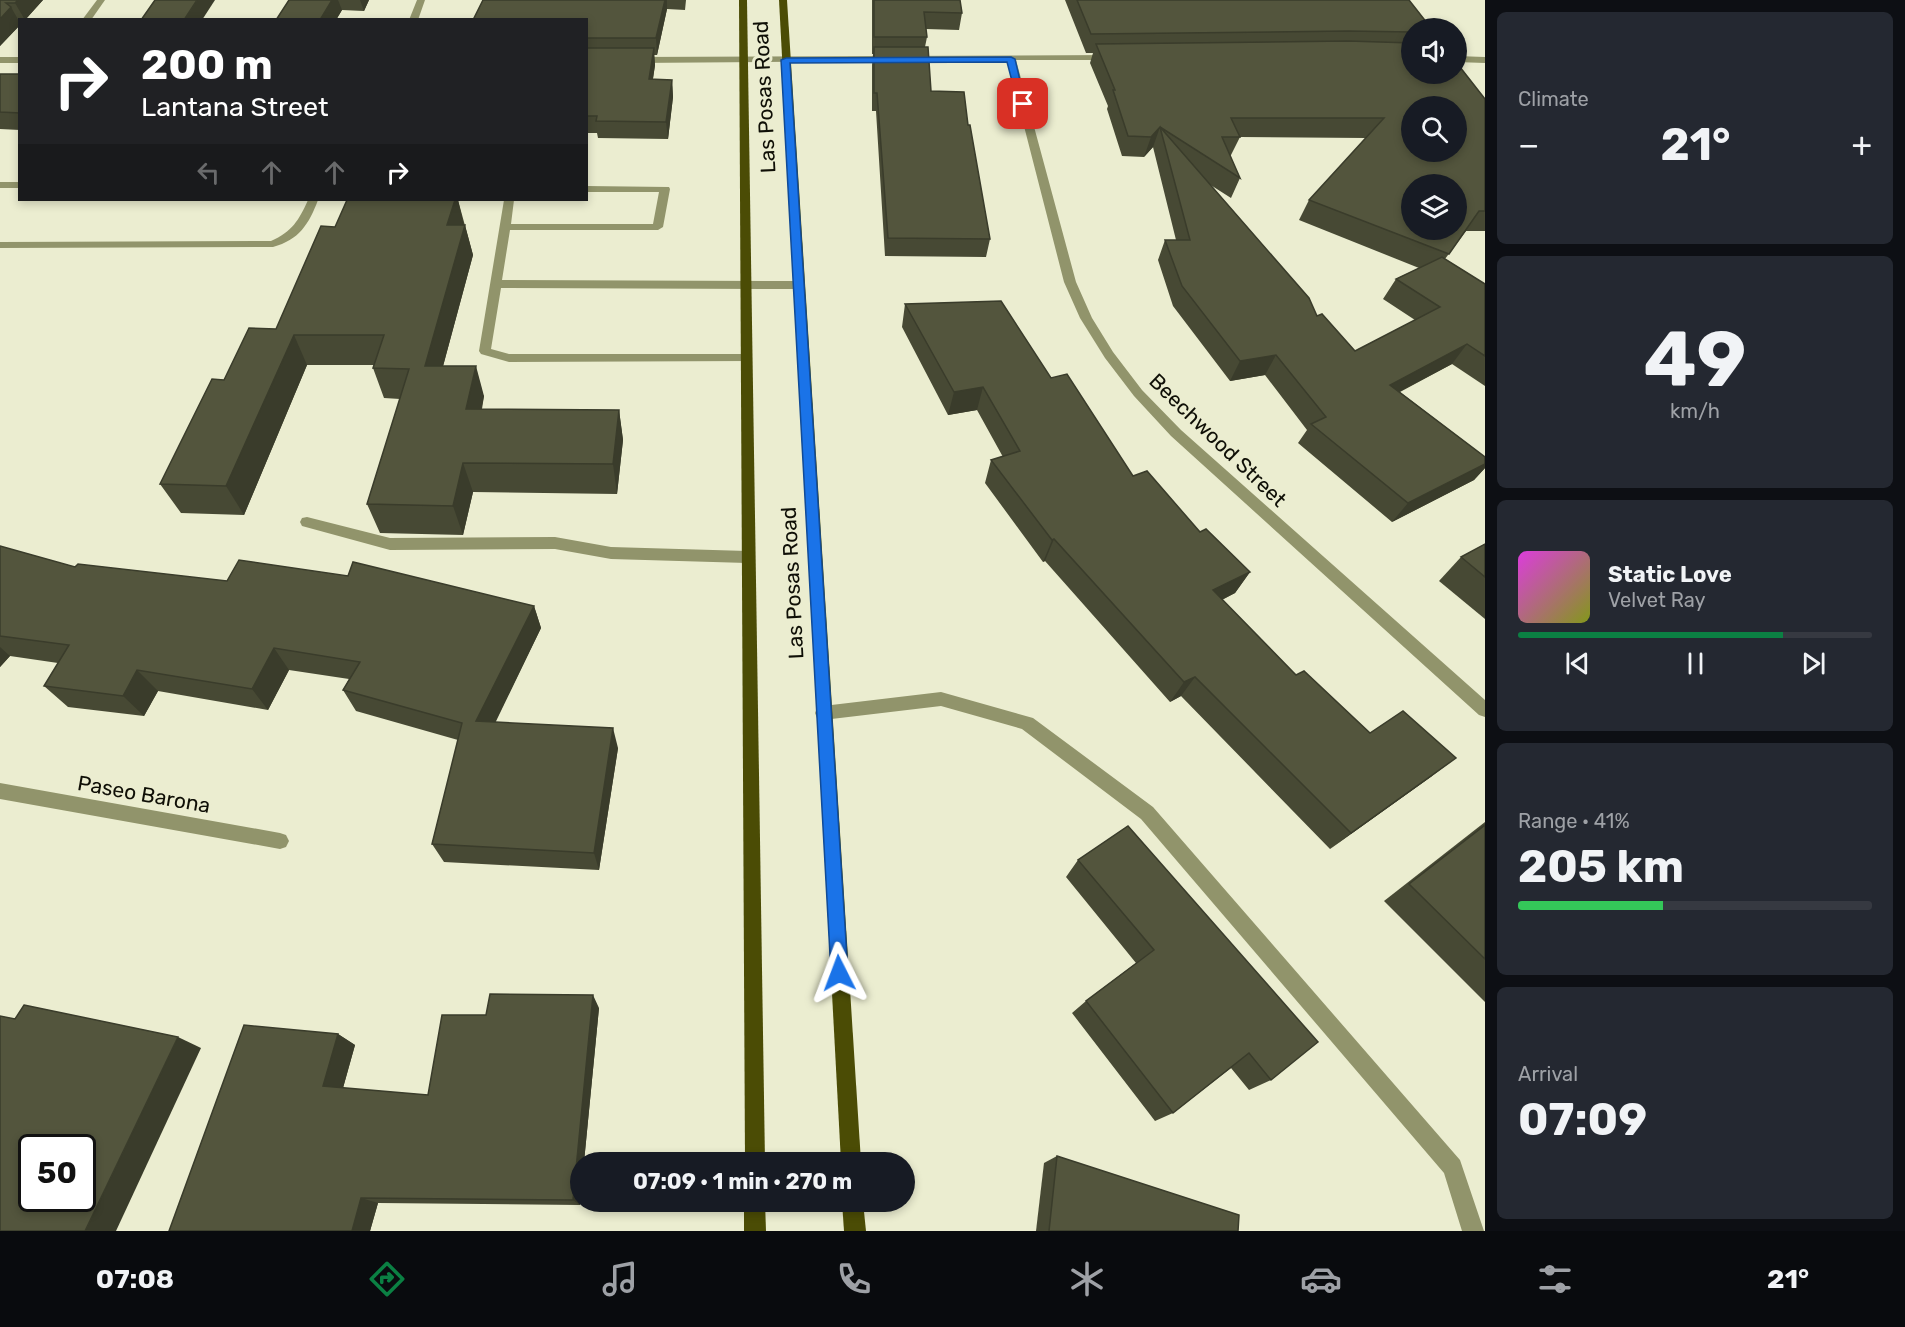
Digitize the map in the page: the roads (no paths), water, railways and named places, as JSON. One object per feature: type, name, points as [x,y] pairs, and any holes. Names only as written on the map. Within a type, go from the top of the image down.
[{"type":"main road","name":"Las Posas Road","points":[[742,0],[754,1152]]},
{"type":"main road","name":"Las Posas Road","points":[[783,0],[849,1152]]},
{"type":"main road","points":[[755,1212],[755,1231]]},
{"type":"main road","points":[[854,1212],[855,1231]]},
{"type":"street","points":[[88,18],[101,0]]},
{"type":"street","points":[[414,18],[422,0]]},
{"type":"street","points":[[620,60],[1117,57]]},
{"type":"street","name":"Beechwood Street","points":[[1011,59],[1070,282],[1086,318],[1108,355],[1138,393],[1176,433],[1485,710]]},
{"type":"street","points":[[1467,59],[1485,60]]},
{"type":"street","points":[[0,60],[18,60]]},
{"type":"street","points":[[0,185],[18,185]]},
{"type":"street","points":[[504,227],[658,227],[665,189],[588,189]]},
{"type":"street","points":[[0,245],[273,244],[289,237],[302,226],[313,201]]},
{"type":"street","points":[[509,201],[485,351],[509,358],[745,358]]},
{"type":"street","points":[[495,284],[798,285]]},
{"type":"street","points":[[307,522],[390,544],[555,543],[611,553],[747,557]]},
{"type":"street","points":[[823,713],[941,699],[1027,723],[1147,813],[1453,1167],[1473,1231]]},
{"type":"street","name":"Paseo Barona","points":[[0,791],[280,841]]}]
